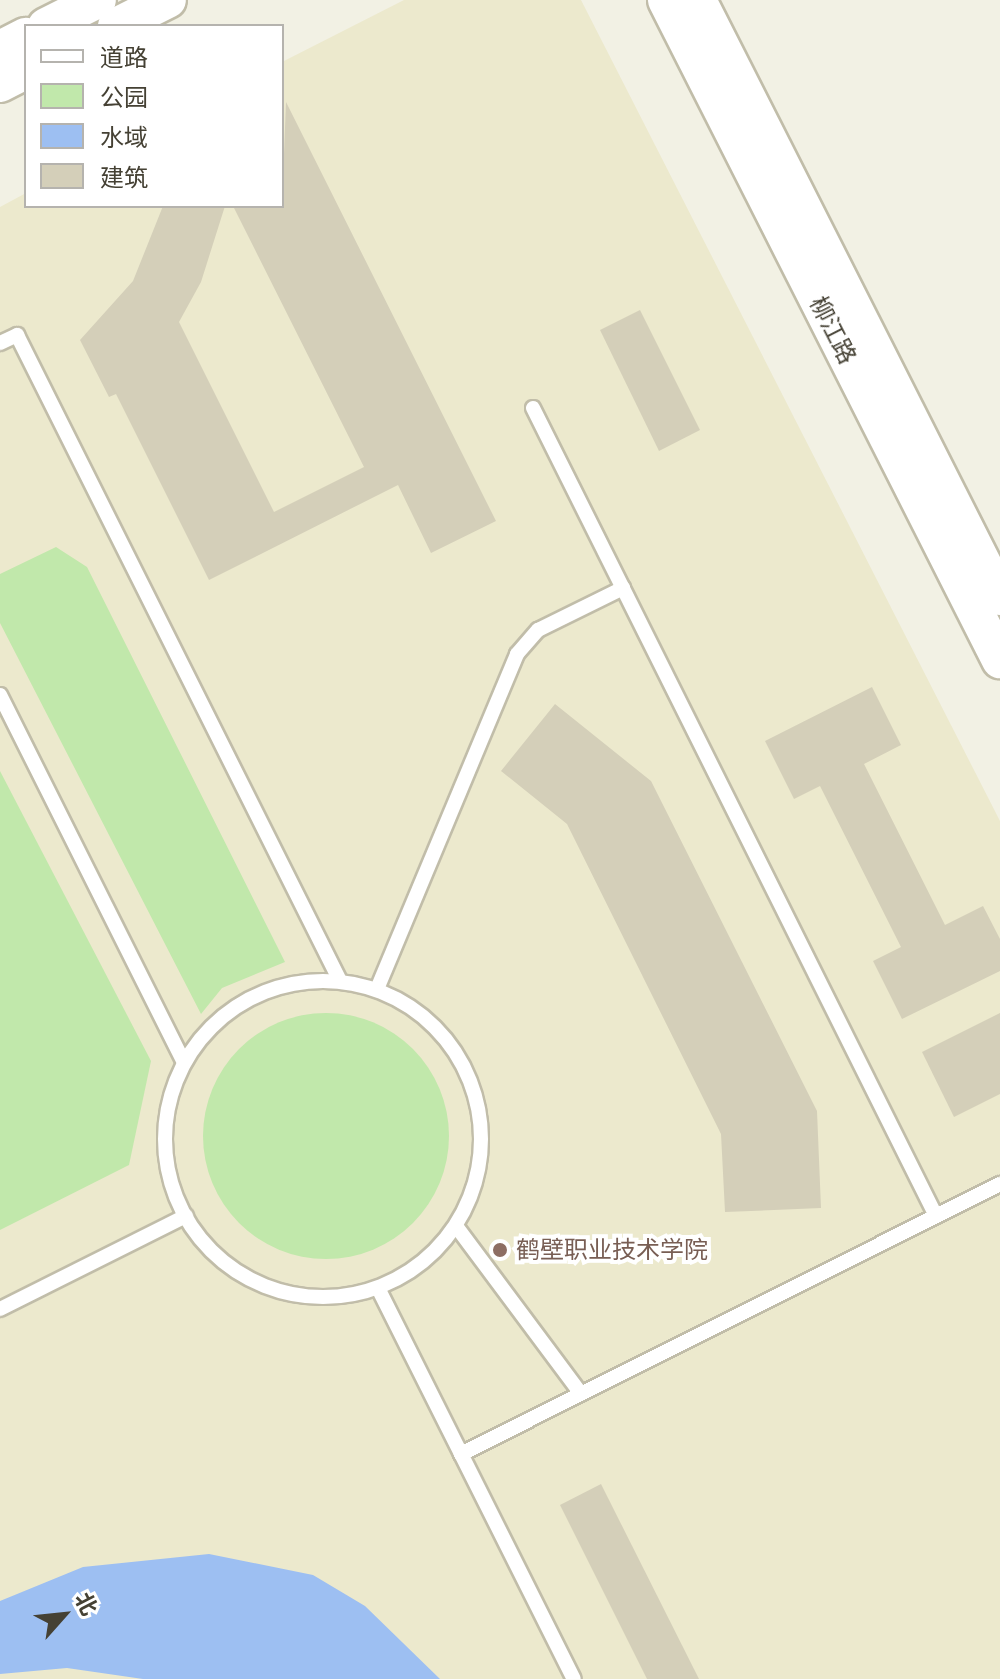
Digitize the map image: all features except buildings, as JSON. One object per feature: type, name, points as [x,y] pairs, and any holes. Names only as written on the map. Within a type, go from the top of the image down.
[{"type":"street","points":[[50,24],[98,0]]},
{"type":"street","points":[[120,24],[168,0]]},
{"type":"street","name":"柳江路","points":[[666,0],[1000,660]]},
{"type":"street","name":"柳江路","points":[[698,0],[1000,597]]},
{"type":"street","points":[[0,49],[24,37]]},
{"type":"street","points":[[0,84],[24,72]]},
{"type":"lane","points":[[0,343],[17,335],[340,981]]},
{"type":"lane","points":[[533,408],[936,1216]]},
{"type":"lane","points":[[377,989],[517,654],[538,630],[623,588]]},
{"type":"lane","points":[[0,695],[184,1063]]},
{"type":"lane","points":[[298,981],[340,981],[377,989],[423,1015],[469,1078],[481,1155],[456,1226],[422,1263],[378,1288],[329,1297],[277,1290],[230,1267],[186,1216],[170,1180],[165,1127],[184,1063],[206,1031],[248,998],[298,981]]},
{"type":"lane","points":[[461,1454],[1000,1184]]},
{"type":"lane","points":[[0,1309],[186,1216]]},
{"type":"lane","points":[[456,1226],[581,1394]]},
{"type":"lane","points":[[378,1288],[574,1679]]},
{"type":"shaded area","name":"鹤壁职业技术学院","points":[[404,0],[581,0],[1000,821],[1000,1679],[0,1679],[0,207],[24,194],[24,208],[284,208],[284,61]]},
{"type":"green space","points":[[56,547],[87,567],[285,962],[222,988],[201,1014],[0,623],[0,574]]},
{"type":"green space","points":[[0,771],[151,1061],[129,1165],[0,1230]]},
{"type":"green space","points":[[326,1013],[350,1015],[373,1022],[413,1049],[440,1089],[447,1112],[447,1160],[440,1183],[413,1223],[373,1250],[350,1257],[326,1259],[302,1257],[279,1250],[239,1223],[212,1183],[205,1160],[203,1136],[205,1112],[212,1089],[239,1049],[279,1022],[302,1015]]},
{"type":"water","points":[[209,1554],[313,1575],[365,1606],[440,1679],[143,1679],[67,1668],[0,1674],[0,1601],[83,1567]]},
{"type":"place","name":"鹤壁职业技术学院","points":[[500,1250]]}]
